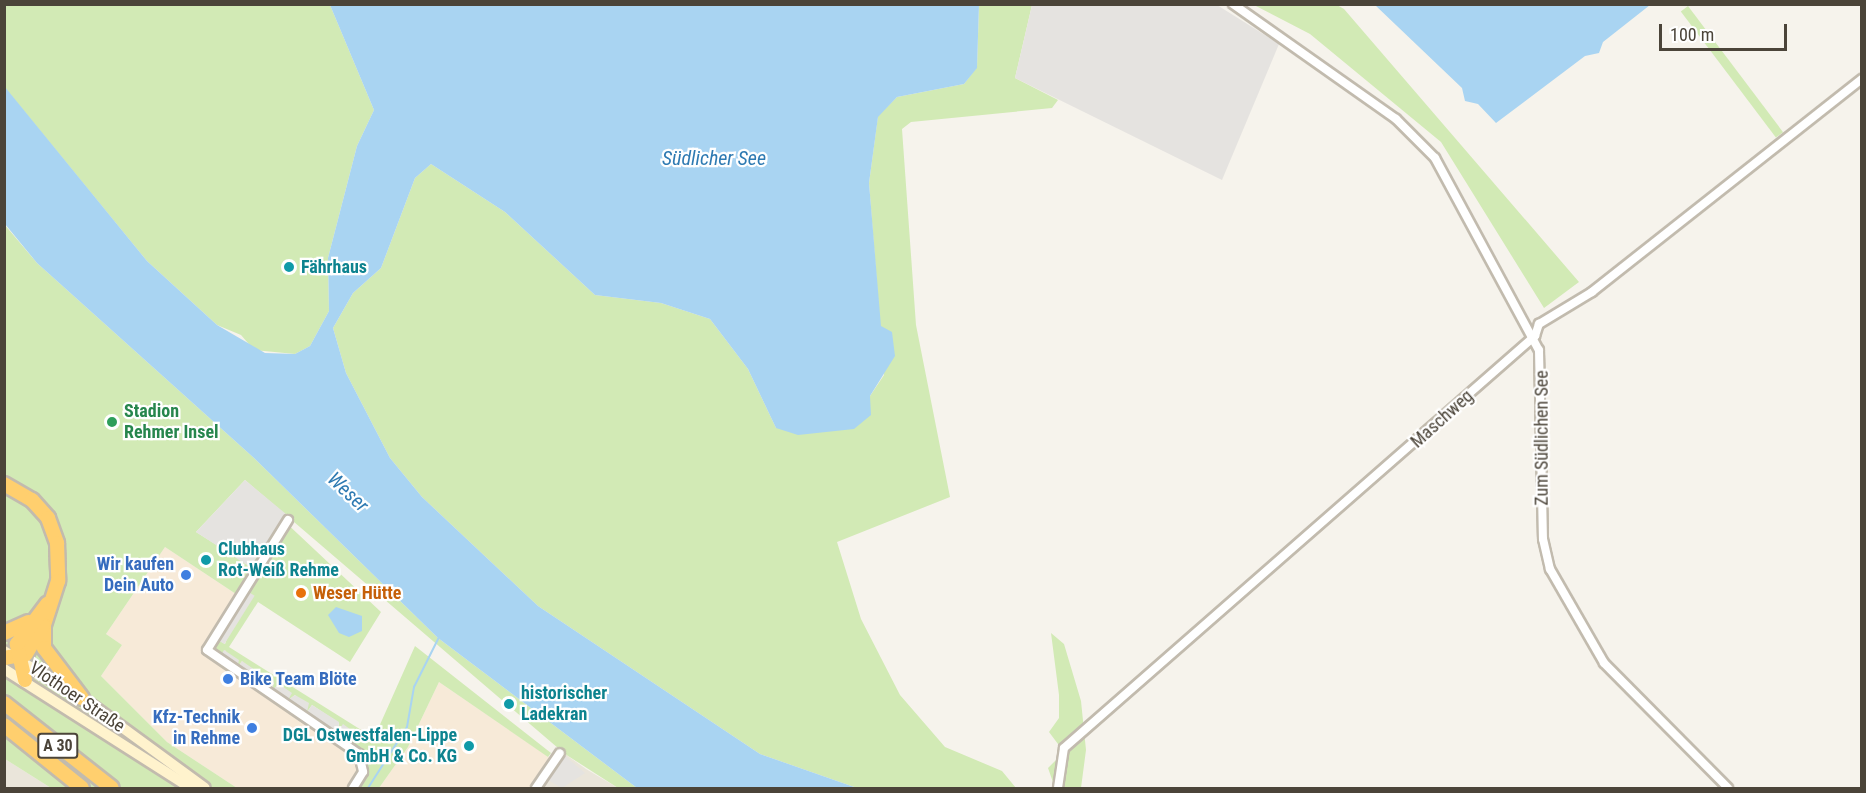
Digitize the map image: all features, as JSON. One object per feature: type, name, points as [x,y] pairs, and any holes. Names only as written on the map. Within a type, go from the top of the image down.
[{"type":"highway","points":[[4,484],[32,500],[48,518],[60,561],[51,599],[26,654],[8,655]]},
{"type":"highway","points":[[4,633],[39,622]]},
{"type":"highway","points":[[39,622],[47,657],[82,698]]},
{"type":"highway","points":[[8,655],[25,680]]},
{"type":"highway","name":"A 30","points":[[4,703],[112,789]]},
{"type":"highway","name":"A 30","points":[[4,726],[82,789]]},
{"type":"highway","points":[[4,736],[76,789]]},
{"type":"main road","name":"Vlothoer Straße","points":[[8,655],[82,698],[205,789]]},
{"type":"main road","name":"Vlothoer Straße","points":[[4,669],[25,680],[191,789]]},
{"type":"street","name":"Zum Südlichen See","points":[[1233,4],[1387,112],[1435,158],[1534,336],[1543,364],[1543,538],[1550,569],[1604,663],[1728,789]]},
{"type":"street","name":"Maschweg","points":[[1058,789],[1064,748],[1534,336],[1539,324],[1592,292],[1862,79]]},
{"type":"street","points":[[288,520],[207,650],[359,754],[363,772],[353,789]]},
{"type":"street","points":[[536,789],[560,753]]},
{"type":"shaded area","points":[[1032,5],[1217,5],[1279,44],[1222,180],[1015,78]]},
{"type":"shaded area","points":[[245,480],[286,514],[250,567],[196,532]]},
{"type":"shaded area","points":[[165,547],[242,598],[216,639],[361,751],[367,764],[357,788],[237,788],[167,742],[101,676],[122,645],[106,634]]},
{"type":"shaded area","points":[[247,591],[255,596],[224,644],[217,639]]},
{"type":"shaded area","points":[[224,650],[239,660],[237,668],[242,661],[255,670],[254,678],[258,671],[271,680],[269,688],[274,681],[272,690],[279,684],[292,693],[288,700],[295,695],[309,703],[307,712],[312,705],[339,722],[338,731],[343,724],[354,732],[348,742],[219,659]]},
{"type":"shaded area","points":[[439,682],[559,764],[542,788],[379,788],[408,747]]},
{"type":"shaded area","points":[[565,754],[586,769],[618,788],[542,788]]},
{"type":"shaded area","points":[[565,756],[585,773],[562,788],[548,780]]},
{"type":"shaded area","points":[[5,759],[51,788],[5,788]]},
{"type":"green space","points":[[5,5],[330,5],[374,110],[357,146],[328,258],[329,311],[310,346],[295,354],[254,350],[241,335],[217,325],[147,261],[6,89]]},
{"type":"green space","points":[[979,5],[1032,5],[1015,78],[1058,100],[1052,108],[911,122],[902,129],[916,325],[950,497],[837,542],[861,619],[900,695],[945,747],[1002,771],[1016,788],[857,788],[760,754],[538,606],[422,497],[390,458],[346,373],[333,328],[353,293],[381,268],[415,178],[431,164],[505,212],[595,295],[661,303],[710,319],[748,369],[776,428],[870,396],[884,375],[869,183],[878,116],[897,97],[964,84],[977,67]]},
{"type":"green space","points":[[1254,5],[1337,5],[1344,9],[1579,282],[1544,308],[1441,142],[1310,34]]},
{"type":"green space","points":[[1688,6],[1783,132],[1776,138],[1681,11]]},
{"type":"green space","points":[[4,224],[37,263],[254,458],[438,638],[637,788],[618,788],[565,754],[245,480],[196,532],[250,566],[282,519],[381,612],[350,662],[258,602],[229,647],[374,738],[415,646],[551,753],[548,757],[439,682],[408,747],[379,788],[357,788],[367,764],[361,751],[348,741],[354,732],[338,731],[339,723],[312,705],[307,712],[295,695],[288,700],[279,685],[272,690],[274,682],[269,688],[258,671],[251,677],[242,661],[237,668],[225,650],[219,659],[213,646],[216,639],[225,644],[242,598],[165,547],[106,634],[122,645],[101,676],[167,742],[237,788],[51,788],[5,759]]},
{"type":"green space","points":[[1051,633],[1064,644],[1081,701],[1086,750],[1081,788],[1055,788],[1048,768],[1058,758],[1058,744],[1049,732],[1059,718],[1059,695]]},
{"type":"water","name":"Südlicher See","points":[[330,5],[979,5],[977,68],[964,84],[897,97],[878,117],[869,183],[881,326],[892,332],[895,356],[870,396],[871,415],[854,429],[798,435],[776,428],[748,369],[710,319],[661,303],[595,295],[505,212],[431,164],[415,178],[381,268],[353,293],[333,328],[346,373],[390,458],[422,497],[538,606],[760,754],[857,788],[637,788],[438,638],[254,458],[37,263],[5,224],[5,87],[147,261],[217,325],[265,353],[295,354],[310,346],[329,311],[328,258],[357,146],[374,110]]},
{"type":"water","points":[[1375,5],[1650,5],[1603,42],[1599,53],[1585,56],[1496,123],[1478,104],[1465,101],[1462,88]]},
{"type":"water","points":[[336,607],[362,616],[362,631],[349,637],[339,633],[328,615]]},
{"type":"waterway","points":[[368,788],[407,727],[414,687],[439,637]]},
{"type":"place","name":"Fährhaus","points":[[289,267]]},
{"type":"place","name":"Stadion Rehmer Insel","points":[[112,422]]},
{"type":"place","name":"Clubhaus Rot-Weiß Rehme","points":[[206,560]]},
{"type":"place","name":"Wir kaufen Dein Auto","points":[[186,575]]},
{"type":"place","name":"Weser Hütte","points":[[301,593]]},
{"type":"place","name":"Bike Team Blöte","points":[[228,679]]},
{"type":"place","name":"historischer Ladekran","points":[[509,704]]},
{"type":"place","name":"Kfz-Technik in Rehme","points":[[252,728]]},
{"type":"place","name":"DGL Ostwestfalen-Lippe GmbH & Co. KG","points":[[469,746]]},
{"type":"water label","name":"Weser","points":[[348,492]]}]
